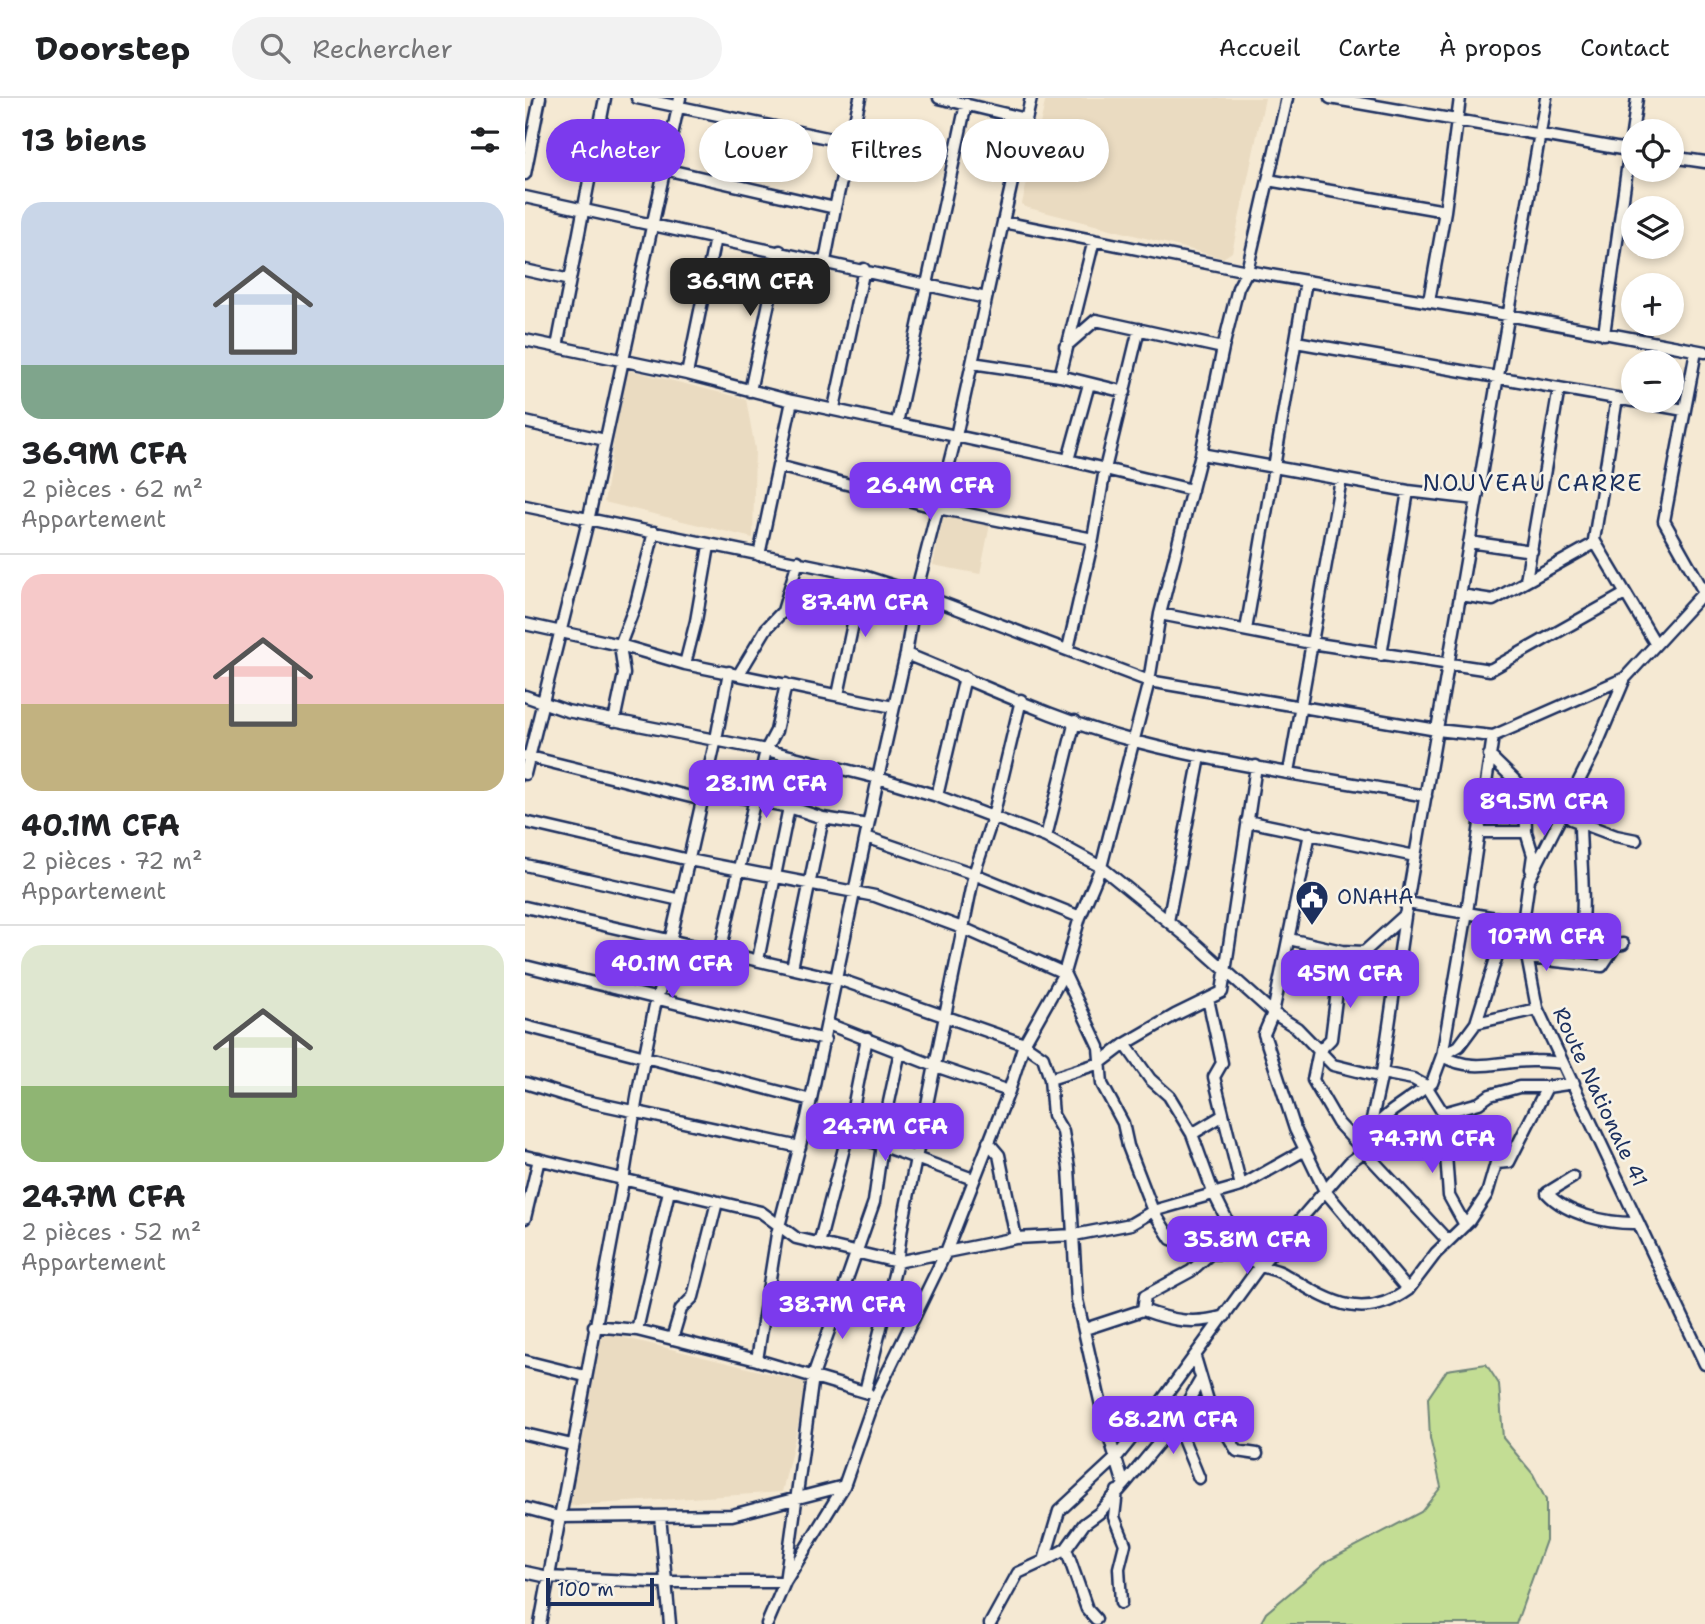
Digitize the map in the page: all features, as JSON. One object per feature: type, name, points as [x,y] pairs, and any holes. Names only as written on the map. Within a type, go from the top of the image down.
[{"type":"street","points":[[525,174],[529,138],[540,98]]},
{"type":"street","points":[[557,347],[605,98]]},
{"type":"street","points":[[637,98],[678,103],[827,137]]},
{"type":"street","points":[[856,119],[860,98]]},
{"type":"street","points":[[939,98],[1026,119],[1031,98]]},
{"type":"street","points":[[767,1624],[785,1582],[844,1486],[876,1398],[946,1252],[1009,1091],[1024,1044],[1063,973],[1080,917],[1101,867],[1149,681],[1160,614],[1201,454],[1223,348],[1238,288],[1247,271],[1287,98]]},
{"type":"street","points":[[1330,98],[1621,149]]},
{"type":"street","points":[[1429,302],[1445,211],[1460,98]]},
{"type":"street","points":[[1044,1561],[1059,1511],[1115,1458],[1195,1357],[1260,1266],[1350,1162],[1365,1151],[1381,1075],[1407,903],[1546,98]]},
{"type":"street","points":[[1634,119],[1637,98]]},
{"type":"street","points":[[897,423],[966,104]]},
{"type":"street","points":[[1684,159],[1705,162]]},
{"type":"street","points":[[685,174],[835,208]]},
{"type":"street","points":[[1268,180],[1445,211]]},
{"type":"street","points":[[525,774],[527,756],[588,521],[661,182]]},
{"type":"street","points":[[825,261],[841,182]]},
{"type":"street","points":[[757,1360],[779,1225],[825,1040],[906,654],[916,593],[956,436],[1012,182]]},
{"type":"street","points":[[1604,334],[1625,182]]},
{"type":"street","points":[[525,197],[864,269],[986,298]]},
{"type":"street","points":[[1003,222],[1247,271],[1508,315],[1700,352],[1684,410]]},
{"type":"street","points":[[687,374],[715,238]]},
{"type":"street","points":[[1060,376],[1065,347],[1094,240]]},
{"type":"street","points":[[750,391],[781,251]]},
{"type":"street","points":[[834,408],[864,269]]},
{"type":"street","points":[[525,270],[570,279]]},
{"type":"street","points":[[1246,630],[1306,281]]},
{"type":"street","points":[[1065,347],[1096,320],[1223,348]]},
{"type":"street","points":[[1067,649],[1093,539],[1105,469],[1139,329]]},
{"type":"street","points":[[525,340],[687,374],[792,401],[834,408],[1192,490]]},
{"type":"street","points":[[1296,342],[1621,399]]},
{"type":"street","points":[[972,363],[1060,376],[1125,392]]},
{"type":"street","points":[[1067,460],[1089,384]]},
{"type":"street","points":[[1526,580],[1559,388]]},
{"type":"street","points":[[1618,398],[1594,540],[1655,643]]},
{"type":"street","points":[[759,555],[792,401]]},
{"type":"street","points":[[1683,413],[1664,521],[1705,592]]},
{"type":"street","points":[[525,422],[605,440]]},
{"type":"street","points":[[1201,454],[1408,491],[1476,499]]},
{"type":"street","points":[[778,466],[938,508],[1093,539]]},
{"type":"street","points":[[1289,772],[1341,479]]},
{"type":"street","points":[[1381,655],[1408,491]]},
{"type":"street","points":[[525,506],[863,576],[916,593],[1149,681],[1437,730],[1493,736],[1625,678]]},
{"type":"street","points":[[614,721],[624,674],[620,645],[636,603],[654,532]]},
{"type":"street","points":[[1469,542],[1532,551]]},
{"type":"street","points":[[1461,595],[1493,600],[1595,543]]},
{"type":"street","points":[[685,663],[696,621],[709,546]]},
{"type":"street","points":[[540,1624],[644,1058],[657,998],[670,962],[670,942],[716,739],[734,673],[766,629],[783,611],[798,561]]},
{"type":"street","points":[[838,695],[863,576]]},
{"type":"street","name":"Route Nationale 41","points":[[1705,592],[1625,678],[1595,749],[1529,880],[1523,926],[1537,1009],[1705,1364]]},
{"type":"street","points":[[1160,614],[1381,655],[1490,670],[1625,594]]},
{"type":"street","points":[[525,624],[559,630],[685,663],[893,707]]},
{"type":"street","points":[[906,654],[1132,741],[1200,757],[1426,796]]},
{"type":"street","points":[[937,796],[965,677]]},
{"type":"street","points":[[720,952],[766,750],[776,731],[786,684]]},
{"type":"street","points":[[525,696],[567,711],[716,739],[878,778],[937,796],[1046,837],[1101,867],[1168,921],[1273,1013],[1297,1028],[1333,1065],[1413,1079],[1426,1086],[1443,1113],[1449,1196],[1465,1225]]},
{"type":"street","points":[[865,1391],[897,1262],[975,874],[993,817],[1021,700]]},
{"type":"street","points":[[1046,837],[1075,721]]},
{"type":"street","points":[[1370,1131],[1432,1083],[1442,1056],[1493,736]]},
{"type":"street","points":[[1489,755],[1535,800],[1563,810],[1571,819],[1616,836],[1636,840]]},
{"type":"street","points":[[527,756],[703,800]]},
{"type":"street","points":[[1168,921],[1200,757]]},
{"type":"street","points":[[1050,1079],[1100,1063],[1125,1044],[1221,992],[1256,766]]},
{"type":"street","points":[[1525,792],[1526,832],[1533,855],[1529,880]]},
{"type":"street","points":[[740,797],[789,807],[823,818],[868,825]]},
{"type":"street","points":[[758,960],[789,807]]},
{"type":"street","points":[[792,968],[823,818]]},
{"type":"street","points":[[1247,821],[1415,856]]},
{"type":"street","points":[[525,822],[689,860],[875,896],[964,929],[1063,973],[1098,1047],[1102,1084],[1123,1123],[1128,1146],[1153,1211],[1171,1239],[1211,1253],[1245,1256],[1260,1266],[1282,1272],[1324,1298],[1368,1308],[1392,1300],[1408,1290],[1448,1241],[1465,1225],[1487,1194],[1496,1163],[1509,1162],[1548,1087]]},
{"type":"street","points":[[1407,903],[1508,919],[1523,926],[1567,928],[1582,921],[1584,870],[1580,848],[1580,822]]},
{"type":"street","points":[[1479,832],[1526,832]]},
{"type":"street","points":[[1310,833],[1273,1013],[1264,1034],[1295,1129],[1325,1191],[1408,1290]]},
{"type":"street","points":[[866,837],[975,874],[1080,917]]},
{"type":"street","points":[[525,865],[680,900]]},
{"type":"street","points":[[525,907],[838,979],[1024,1044],[1043,1057],[1050,1079],[1053,1115],[1063,1132],[1069,1168],[1077,1300],[1121,1488],[1114,1517],[1125,1544],[1119,1568],[1121,1603]]},
{"type":"street","points":[[1289,939],[1342,951],[1364,952],[1405,915]]},
{"type":"street","points":[[1442,1056],[1459,1046],[1476,1023],[1508,919]]},
{"type":"street","points":[[1528,958],[1602,966],[1616,945],[1623,944]]},
{"type":"street","points":[[1342,951],[1331,1039],[1319,1051],[1313,1080],[1338,1123],[1448,1241]]},
{"type":"street","points":[[525,967],[825,1040]]},
{"type":"street","points":[[1208,999],[1222,1063],[1214,1077],[1241,1186]]},
{"type":"street","points":[[1476,1023],[1537,1009]]},
{"type":"street","points":[[828,1024],[935,1066],[1009,1091]]},
{"type":"street","points":[[525,1026],[811,1100]]},
{"type":"street","points":[[819,1244],[848,1133],[867,1038]]},
{"type":"street","points":[[1125,1044],[1150,1079],[1170,1096],[1192,1134],[1213,1192],[1245,1256]]},
{"type":"street","points":[[785,1582],[813,1376],[874,1202],[900,1051]]},
{"type":"street","points":[[1442,1056],[1459,1065],[1483,1067],[1534,1061],[1563,1063]]},
{"type":"street","points":[[525,1083],[581,1100],[800,1147]]},
{"type":"street","points":[[1443,1113],[1479,1103],[1490,1096],[1519,1087],[1548,1087],[1574,1083]]},
{"type":"street","points":[[1192,1134],[1222,1116]]},
{"type":"street","points":[[807,1118],[973,1179]]},
{"type":"street","points":[[988,1142],[999,1155],[1016,1238]]},
{"type":"street","points":[[525,1156],[761,1212],[796,1238],[897,1262],[1016,1238],[1074,1235],[1131,1224],[1153,1211],[1241,1186],[1305,1150]]},
{"type":"street","points":[[525,1218],[538,1159]]},
{"type":"street","points":[[1573,1177],[1547,1193],[1556,1203],[1572,1211],[1623,1223],[1638,1223]]},
{"type":"street","points":[[637,1330],[669,1191]]},
{"type":"street","points":[[672,1339],[681,1309],[693,1297],[717,1202]]},
{"type":"street","points":[[1143,1310],[1145,1296],[1191,1270],[1211,1253]]},
{"type":"street","points":[[1085,1329],[1143,1310],[1177,1322],[1191,1323],[1225,1316]]},
{"type":"street","points":[[594,1326],[637,1330],[757,1360],[865,1391],[876,1398]]},
{"type":"street","points":[[1195,1357],[1209,1404],[1237,1451],[1257,1454]]},
{"type":"street","points":[[525,1361],[585,1376]]},
{"type":"street","points":[[990,1624],[1018,1573],[1066,1549],[1084,1524],[1100,1513],[1176,1422],[1201,1379]]},
{"type":"street","points":[[1176,1422],[1199,1478]]},
{"type":"street","points":[[525,1434],[572,1445]]},
{"type":"street","points":[[525,1508],[559,1517],[732,1515],[844,1486]]},
{"type":"street","points":[[660,1516],[670,1624]]},
{"type":"street","points":[[1066,1549],[1087,1609],[1096,1619]]},
{"type":"street","points":[[525,1572],[548,1577],[666,1582],[785,1582]]},
{"type":"shaded area","points":[[1046,98],[1265,98],[1232,252],[1223,258],[1025,207],[1022,204],[1027,182],[1109,182],[1109,119],[1041,119]]},
{"type":"shaded area","points":[[625,369],[746,399],[755,449],[753,538],[604,502]]},
{"type":"shaded area","points":[[943,516],[990,524],[980,574],[933,565]]},
{"type":"shaded area","points":[[606,1333],[808,1383],[782,1492],[565,1506],[567,1440],[581,1357],[593,1337]]},
{"type":"green space","points":[[1486,1364],[1499,1384],[1503,1438],[1533,1474],[1546,1500],[1546,1540],[1516,1624],[1260,1624],[1266,1613],[1329,1560],[1421,1512],[1441,1487],[1430,1438],[1428,1398],[1447,1370]]},
{"type":"place","name":"ONAHA","points":[[1312,927]]},
{"type":"district","name":"NOUVEAU CARRE","points":[[1533,483]]}]
